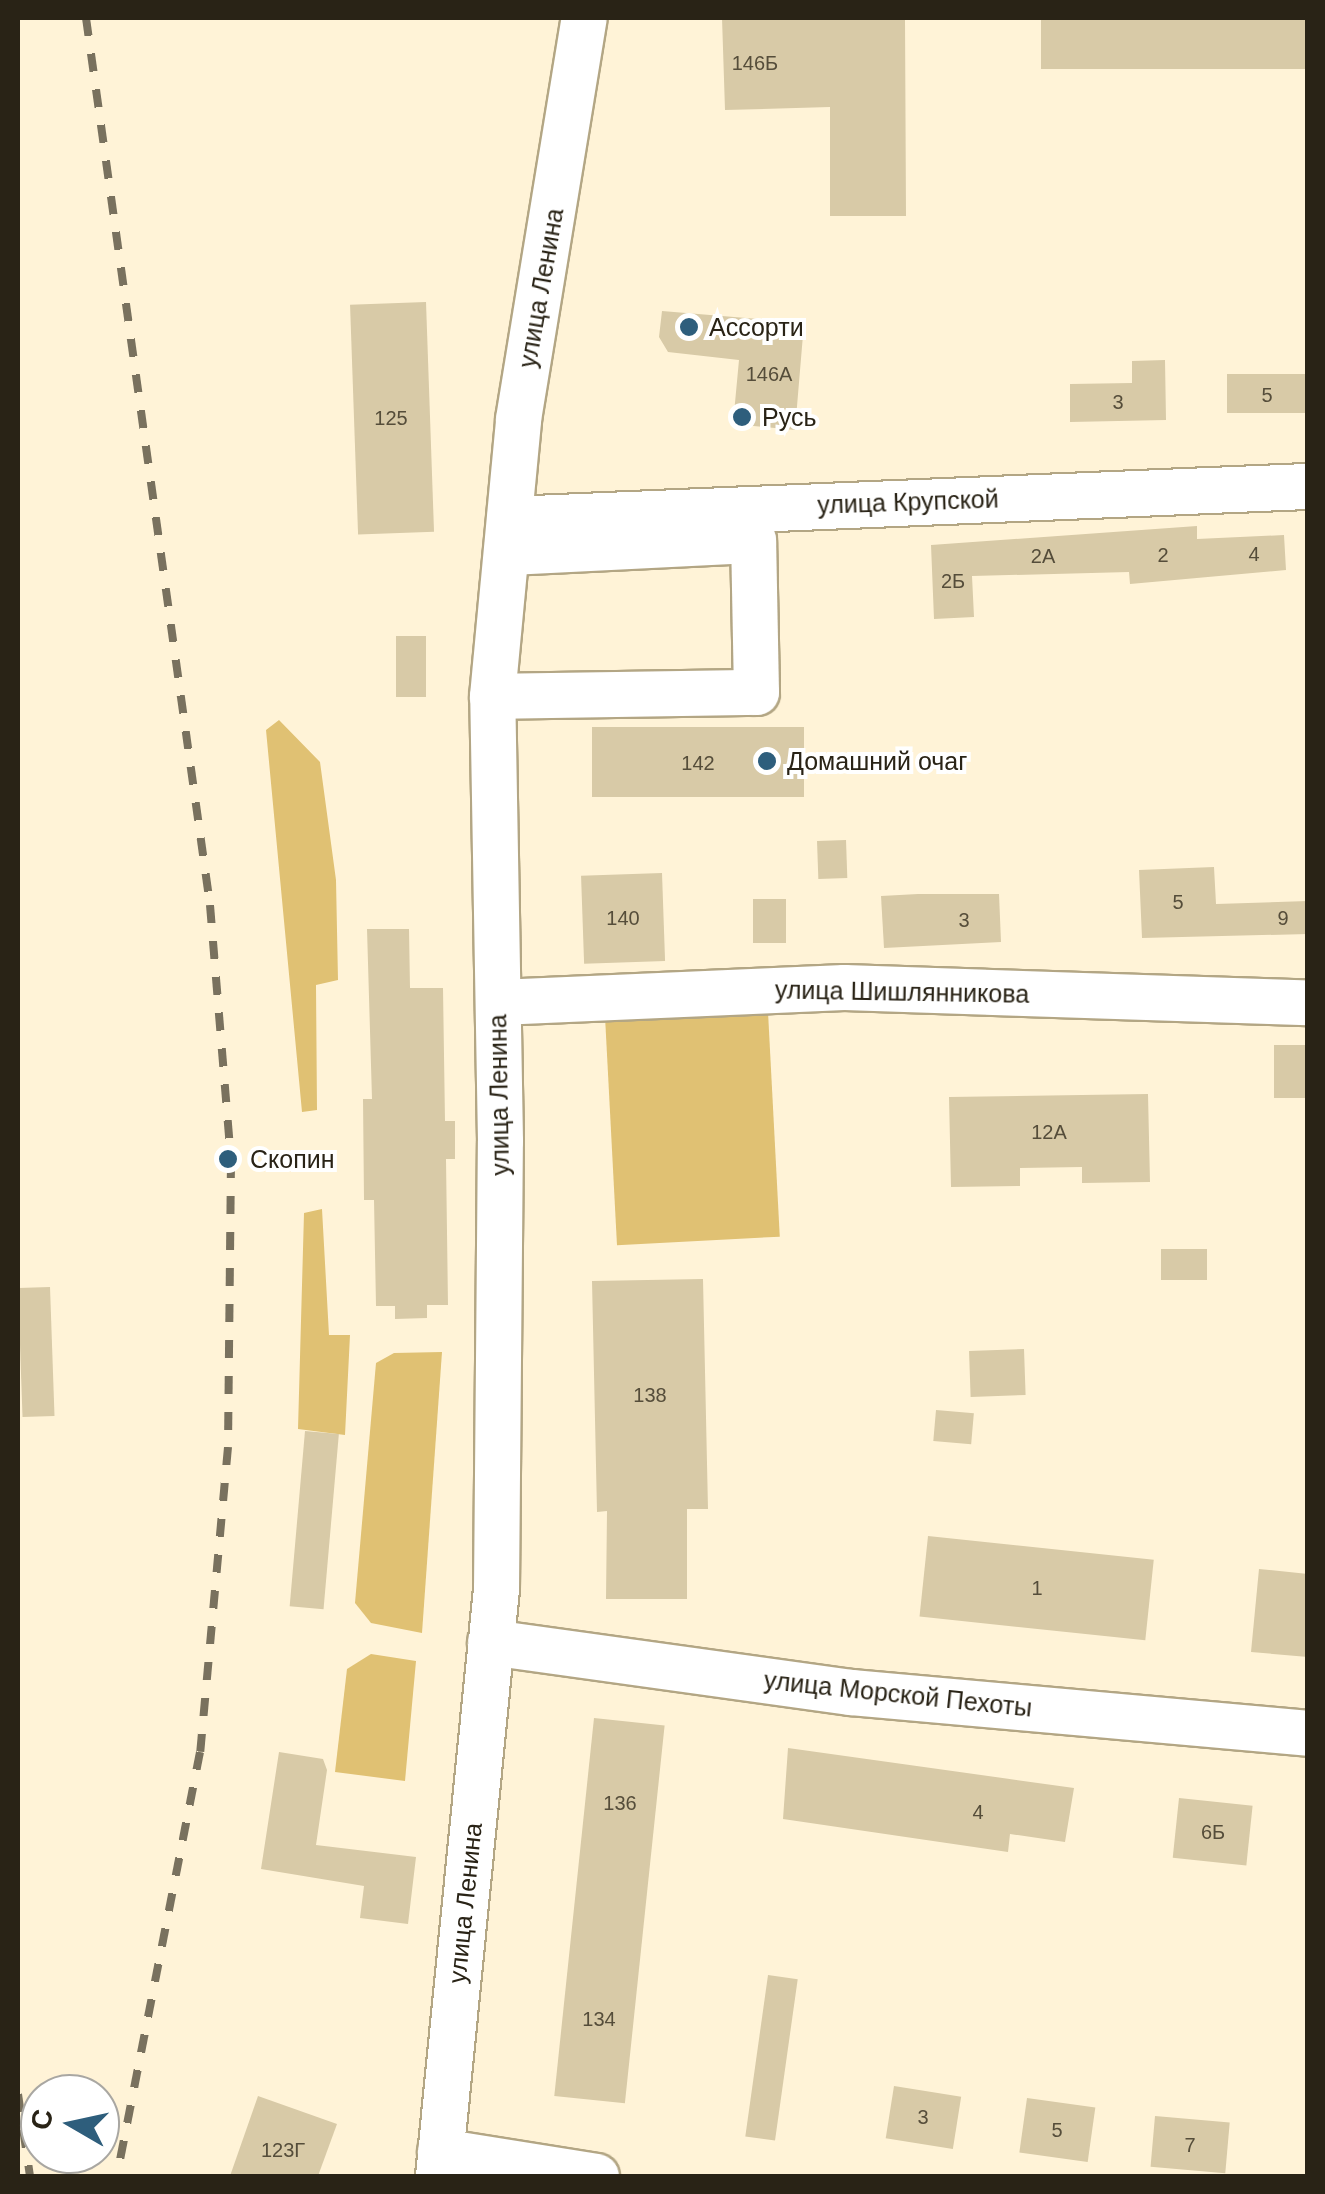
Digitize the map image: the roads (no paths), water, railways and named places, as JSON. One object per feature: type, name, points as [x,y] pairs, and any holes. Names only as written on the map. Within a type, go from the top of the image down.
[{"type":"street","name":"улица Ленина","points":[[439,2164],[490,1642],[498,1002],[492,696],[518,419],[584,18]]},
{"type":"street","name":"улица Крупской","points":[[507,535],[1308,486]]},
{"type":"street","points":[[492,696],[756,692],[752,540],[507,535]]},
{"type":"street","name":"улица Шишлянникова","points":[[498,1002],[844,986],[1308,1002]]},
{"type":"street","name":"улица Морской Пехоты","points":[[490,1642],[851,1692],[1308,1733]]},
{"type":"street","points":[[439,2164],[596,2176]]},
{"type":"railway","points":[[86,18],[210,905],[231,1160],[228,1447],[200,1752],[117,2176]]},
{"type":"railway","points":[[18,2094],[30,2176]]},
{"type":"place","name":"Ассорти","points":[[689,327]]},
{"type":"place","name":"Русь","points":[[742,417]]},
{"type":"place","name":"Домашний очаг","points":[[767,761]]},
{"type":"place","name":"Скопин","points":[[228,1159]]}]
